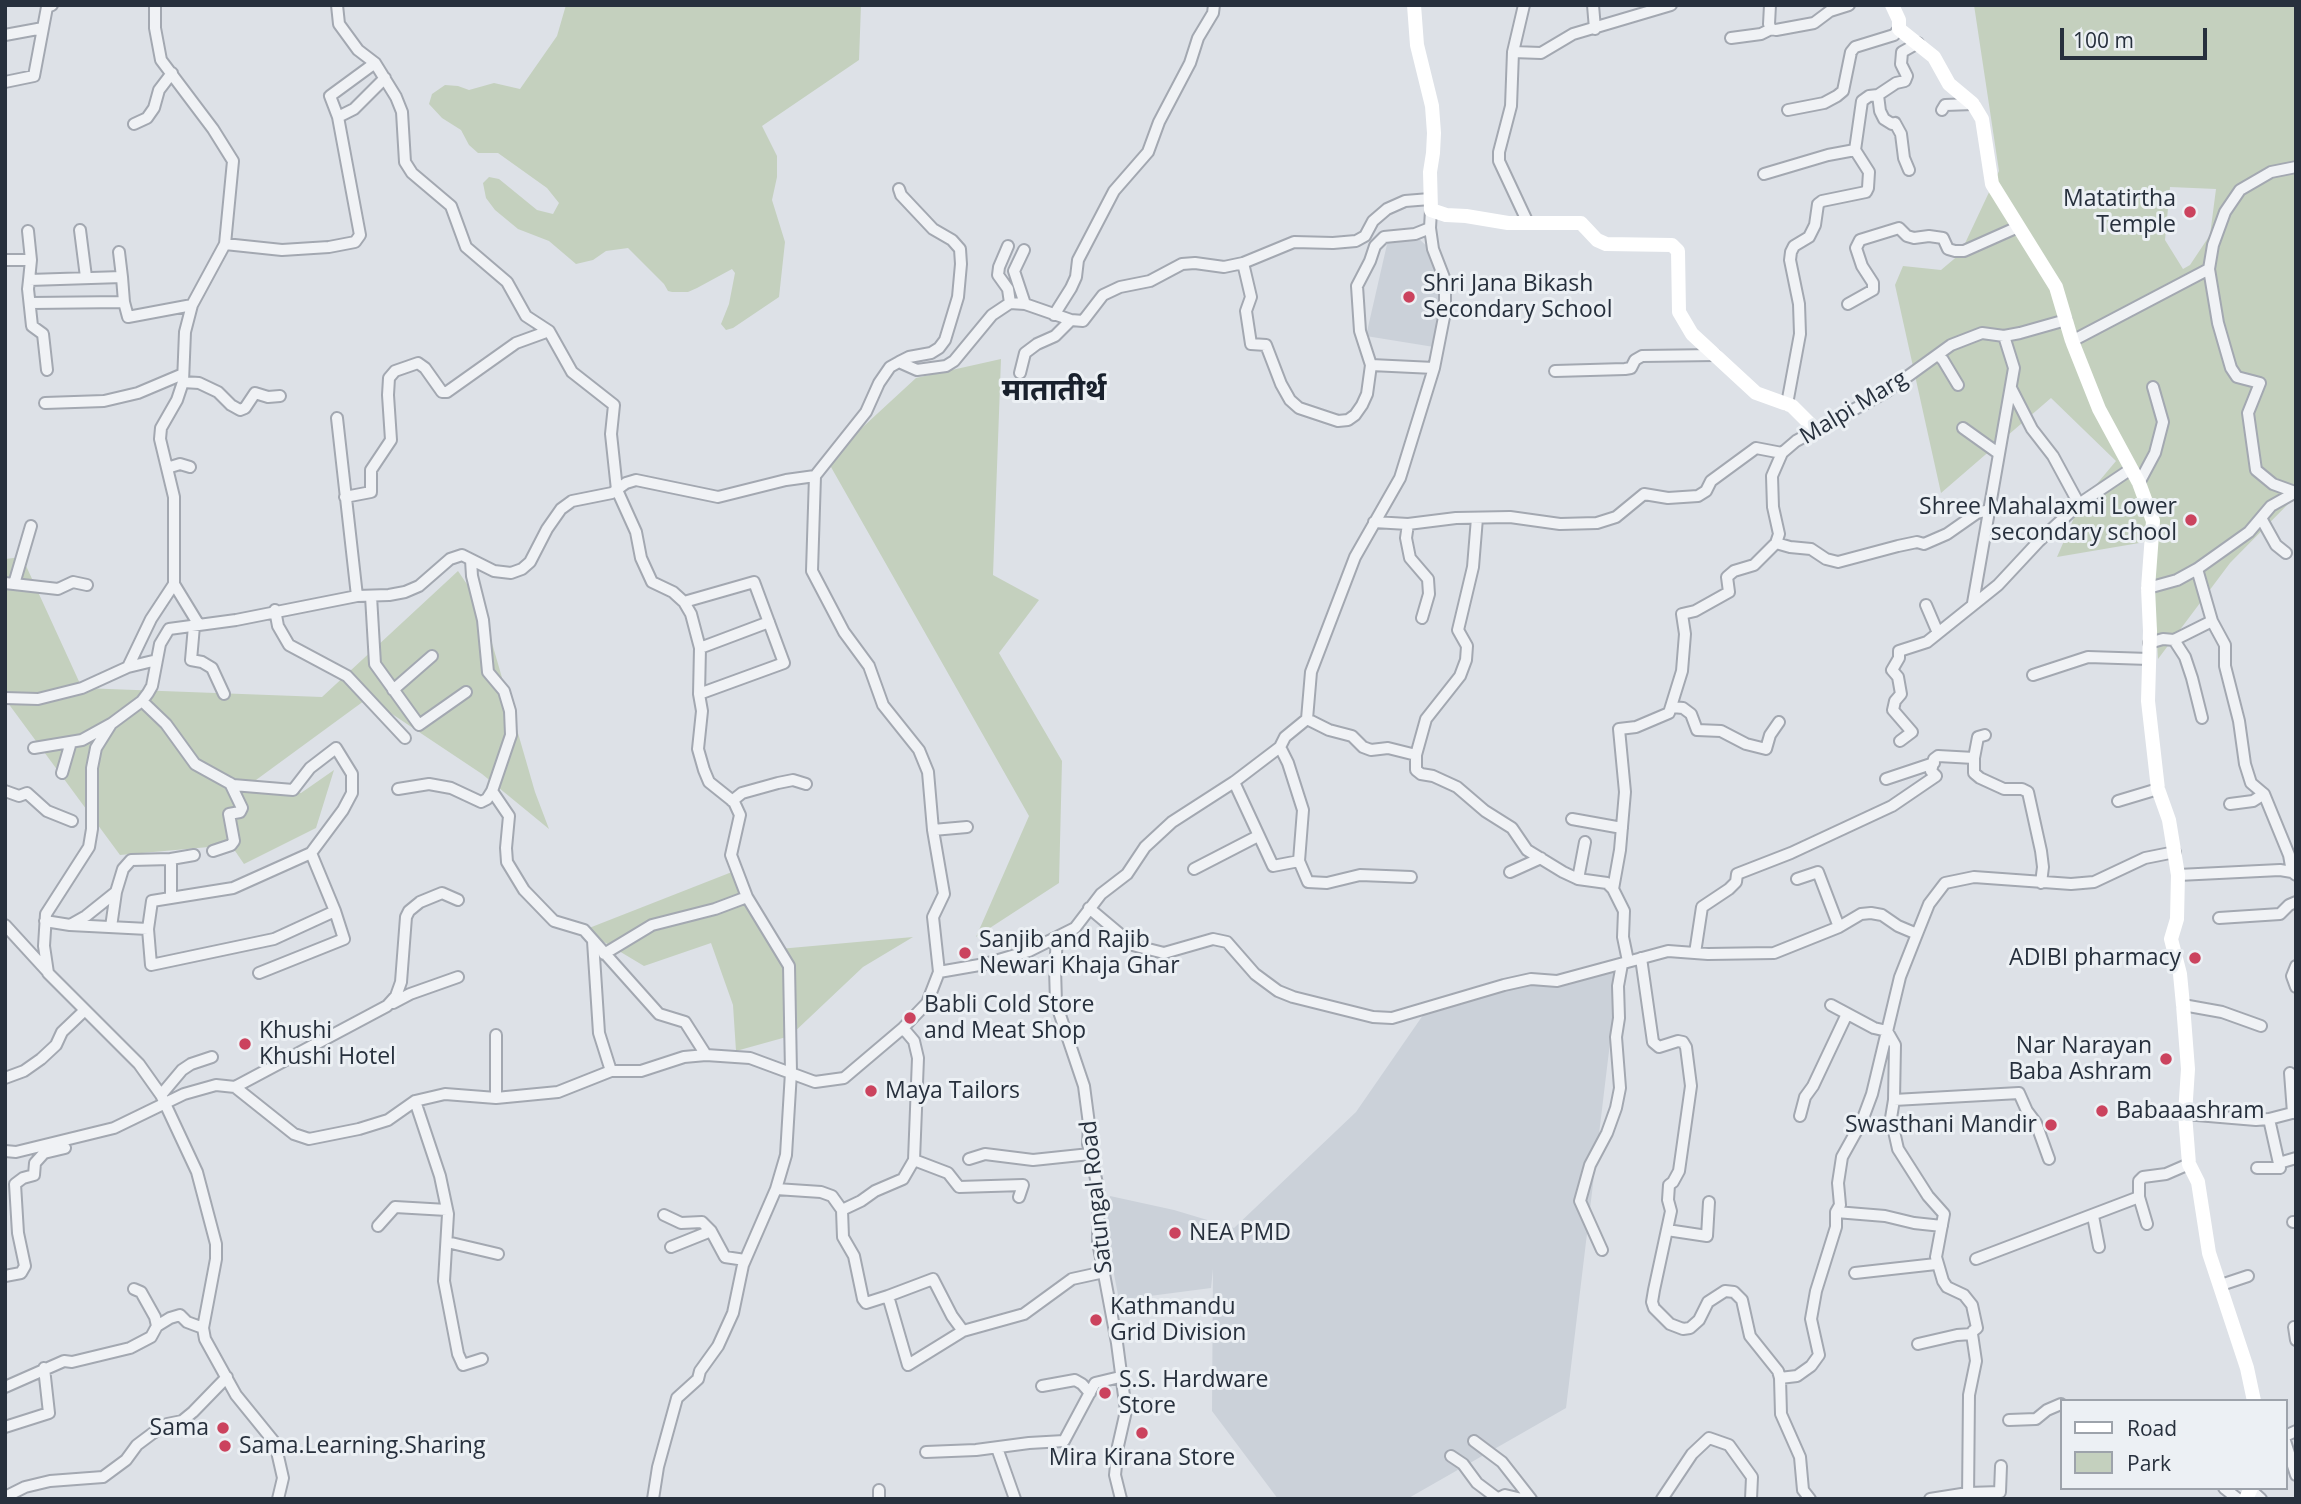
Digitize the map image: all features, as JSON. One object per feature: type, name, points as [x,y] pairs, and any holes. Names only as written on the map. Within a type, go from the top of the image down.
[{"type":"street","points":[[155,5],[155,28],[161,60],[213,129],[233,161],[225,244],[192,305],[185,332],[183,378],[177,400],[161,428],[160,439],[174,497],[174,584],[196,626],[191,660],[212,668],[224,694]]},
{"type":"street","points":[[337,5],[339,23],[358,50],[374,63],[385,78],[402,112],[405,162],[412,173],[451,206],[466,247],[507,282],[526,316],[549,331],[572,372],[614,405],[611,434],[617,490],[636,532],[641,558],[652,582],[673,592],[684,602],[691,614],[701,648],[699,694],[702,711],[698,749],[704,770],[709,782],[732,801],[740,815],[731,855],[747,897],[789,966],[791,1072],[786,1155],[776,1189],[738,1280],[733,1313],[718,1346],[698,1378],[677,1398],[658,1467],[653,1499]]},
{"type":"street","points":[[1054,315],[1071,288],[1076,277],[1078,260],[1114,191],[1148,152],[1159,122],[1190,63],[1198,38],[1213,13],[1214,5]]},
{"type":"street","points":[[939,972],[985,964],[1029,951],[1076,928],[1101,894],[1127,874],[1145,846],[1172,821],[1234,782],[1280,747],[1284,737],[1307,719],[1311,672],[1355,557],[1400,478],[1434,368],[1445,312],[1446,280],[1433,249],[1430,228],[1430,172],[1434,133],[1432,106],[1417,45],[1415,5]]},
{"type":"street","points":[[1524,5],[1513,52],[1511,106],[1499,161],[1528,223]]},
{"type":"street","points":[[1593,5],[1595,29]]},
{"type":"street","points":[[1513,52],[1541,53],[1573,34],[1671,5]]},
{"type":"street","points":[[1770,5],[1771,29]]},
{"type":"street","points":[[1731,38],[1814,23],[1830,11],[1849,5]]},
{"type":"street","points":[[1788,110],[1824,103],[1843,91],[1851,52],[1855,47],[1894,35],[1899,29],[1899,20],[1892,5]]},
{"type":"street","points":[[5,82],[34,76],[48,6]]},
{"type":"street","points":[[5,35],[43,28]]},
{"type":"street","points":[[1899,29],[1934,57],[1954,91],[1973,104],[1982,120],[1992,184],[2056,288],[2072,341],[2099,409],[2139,483],[2152,521],[2148,589],[2148,701],[2158,789],[2169,820],[2178,875],[2177,919],[2171,939],[2180,974],[2183,1005],[2188,1069],[2185,1114],[2189,1164],[2198,1182],[2209,1253],[2247,1368],[2254,1399]]},
{"type":"street","points":[[1787,404],[1800,334],[1799,304],[1790,260],[1791,252],[1794,246],[1809,237],[1815,225],[1818,204],[1866,192],[1869,172],[1856,150],[1862,101],[1905,81],[1907,76],[1901,64],[1902,52],[1918,43]]},
{"type":"street","points":[[225,244],[282,250],[355,242],[360,235],[338,117],[330,96],[374,63]]},
{"type":"street","points":[[134,124],[147,118],[154,108],[159,90],[172,73]]},
{"type":"street","points":[[338,117],[354,109],[385,78]]},
{"type":"street","points":[[1878,95],[1884,119],[1895,123],[1901,134],[1904,158],[1909,170]]},
{"type":"street","points":[[1942,110],[1945,105],[1973,104]]},
{"type":"street","points":[[1764,174],[1828,155],[1856,150]]},
{"type":"street","points":[[2295,492],[2273,484],[2256,470],[2248,413],[2260,383],[2237,377],[2231,368],[2218,323],[2209,269],[2213,245],[2225,212],[2240,190],[2271,172],[2296,167]]},
{"type":"street","points":[[5,1151],[16,1152],[114,1128],[163,1099],[215,1085],[235,1087],[294,1134],[309,1139],[388,1120],[415,1101],[445,1094],[496,1098],[558,1092],[611,1072],[641,1071],[684,1056],[750,1058],[815,1082],[844,1078],[903,1028],[927,1003],[939,972],[933,917],[944,894],[933,830],[928,772],[919,750],[883,705],[869,666],[844,632],[812,571],[815,476],[866,412],[879,383],[890,367],[909,357],[931,353],[939,348],[945,340],[958,297],[960,249],[952,240],[933,229],[901,195],[900,188]]},
{"type":"street","points":[[900,362],[917,370],[946,366],[954,361],[992,315],[1010,303],[1025,304],[1071,320],[1083,321],[1098,300],[1110,291],[1150,281],[1182,264],[1195,262],[1224,267],[1243,263],[1294,242],[1356,241],[1365,236],[1373,221],[1387,209],[1405,201],[1430,204],[1446,215],[1508,223],[1580,223],[1597,240],[1606,244],[1672,245],[1678,251],[1679,312],[1692,334],[1756,393],[1787,404],[1816,430]]},
{"type":"street","points":[[1848,304],[1873,290],[1873,283],[1862,266],[1856,248],[1860,240],[1899,228],[1908,236],[1943,238],[1948,249],[1964,251],[2018,227]]},
{"type":"street","points":[[1243,263],[1251,297],[1246,311],[1251,344],[1266,345],[1281,384],[1290,400],[1299,408],[1338,421],[1348,420],[1355,415],[1367,394],[1371,365],[1360,331],[1357,286],[1375,246],[1384,236],[1415,234],[1430,228]]},
{"type":"street","points":[[80,230],[86,277]]},
{"type":"street","points":[[27,231],[31,260],[27,289],[32,326],[43,334],[47,370]]},
{"type":"street","points":[[1008,246],[998,275],[1008,289],[1010,303]]},
{"type":"street","points":[[1024,250],[1014,271],[1025,304]]},
{"type":"street","points":[[119,252],[128,317],[192,305]]},
{"type":"street","points":[[5,260],[31,260]]},
{"type":"street","points":[[2072,341],[2209,269]]},
{"type":"street","points":[[29,280],[122,277]]},
{"type":"street","points":[[31,303],[124,302]]},
{"type":"street","points":[[1020,373],[1025,353],[1055,335],[1071,320]]},
{"type":"street","name":"Malpi Marg","points":[[1776,543],[1779,534],[1773,507],[1772,476],[1782,453],[1796,440],[1886,392],[1951,345],[1982,332],[2004,336],[2066,320]]},
{"type":"street","points":[[345,497],[371,492],[371,470],[391,440],[388,395],[389,378],[395,371],[418,363],[425,368],[442,392],[447,392],[516,342],[549,331]]},
{"type":"street","points":[[1973,603],[2014,368],[2004,336]]},
{"type":"street","points":[[1555,371],[1631,368],[1635,360],[1642,356],[1715,355]]},
{"type":"street","points":[[1938,355],[1958,385]]},
{"type":"street","points":[[1371,365],[1434,368]]},
{"type":"street","points":[[45,402],[104,401],[183,378],[218,392],[240,410],[245,408],[255,393],[268,397],[281,396]]},
{"type":"street","points":[[2139,483],[2155,453],[2163,422],[2152,387]]},
{"type":"street","points":[[2011,388],[2032,429],[2053,456],[2079,503]]},
{"type":"street","points":[[337,418],[356,596]]},
{"type":"street","points":[[1963,428],[1998,453]]},
{"type":"street","points":[[1374,522],[1408,524],[1456,518],[1510,517],[1560,524],[1597,523],[1616,517],[1644,494],[1668,498],[1698,496],[1706,491],[1711,481],[1756,448],[1782,453]]},
{"type":"street","points":[[167,468],[180,464],[190,467]]},
{"type":"street","points":[[1900,741],[1912,732],[1893,709],[1901,692],[1898,677],[1893,673],[1899,651],[1927,642],[1998,585],[2079,503],[2131,469]]},
{"type":"street","points":[[34,748],[82,740],[111,724],[142,701],[152,686],[160,643],[169,629],[356,596],[397,593],[419,586],[450,559],[463,555],[494,571],[512,573],[530,562],[553,518],[561,509],[572,501],[612,493],[626,483],[636,480],[719,497],[786,480],[815,476]]},
{"type":"street","points":[[2148,589],[2177,580],[2197,569],[2249,532],[2271,506],[2295,492]]},
{"type":"street","points":[[1613,889],[1625,792],[1619,729],[1656,720],[1668,713],[1672,707],[1682,671],[1685,634],[1682,614],[1695,611],[1728,592],[1727,577],[1734,571],[1754,565],[1776,543],[1811,549],[1826,559],[1838,562],[1917,542],[1924,544],[1947,534],[1977,513],[1989,510]]},
{"type":"street","points":[[1478,518],[1473,567],[1458,630],[1467,646],[1466,660],[1460,676],[1426,719],[1416,755],[1416,770],[1457,787],[1485,811],[1512,828],[1527,850],[1541,859],[1578,879],[1607,883],[1624,911],[1625,962],[1618,986],[1619,1018],[1616,1037],[1620,1088],[1616,1108],[1607,1133],[1590,1165],[1580,1202],[1602,1250]]},
{"type":"street","points":[[2261,518],[2276,545],[2286,553]]},
{"type":"street","points":[[1408,524],[1406,538],[1410,558],[1428,579],[1429,594],[1422,618]]},
{"type":"street","points":[[31,526],[9,584],[58,589],[73,582],[87,585]]},
{"type":"street","points":[[398,789],[429,784],[451,788],[481,802],[487,799],[492,791],[511,735],[510,712],[504,691],[488,672],[484,620],[472,576],[471,560]]},
{"type":"street","points":[[2178,875],[2280,870],[2294,874],[2293,855],[2264,794],[2251,783],[2225,666],[2225,645],[2213,621],[2197,569]]},
{"type":"street","points":[[684,602],[754,582],[784,663],[699,694]]},
{"type":"street","points":[[128,667],[151,619],[174,584]]},
{"type":"street","points":[[371,596],[375,664],[419,725]]},
{"type":"street","points":[[1926,605],[1938,633]]},
{"type":"street","points":[[275,610],[278,625],[289,645],[347,676],[405,741],[419,725],[466,692]]},
{"type":"street","points":[[2149,643],[2163,639],[2174,640],[2213,621]]},
{"type":"street","points":[[701,648],[769,622]]},
{"type":"street","points":[[2174,640],[2185,657],[2202,718]]},
{"type":"street","points":[[393,690],[432,656]]},
{"type":"street","points":[[2033,675],[2088,657],[2149,659]]},
{"type":"street","points":[[5,698],[38,699],[82,688],[128,667],[157,660]]},
{"type":"street","points":[[142,701],[166,724],[195,764],[230,783],[293,790],[310,768],[336,748],[352,774],[352,793],[344,810],[311,853],[233,888],[152,901],[148,929],[151,965],[274,939],[335,911]]},
{"type":"street","points":[[1672,707],[1683,708],[1691,714],[1697,730],[1721,731],[1746,744],[1766,749],[1770,735],[1779,722]]},
{"type":"street","points":[[1307,719],[1329,730],[1352,736],[1363,747],[1371,750],[1388,748],[1416,755]]},
{"type":"street","points":[[48,973],[44,946],[45,921],[50,908],[89,847],[92,829],[92,768],[96,748],[111,724]]},
{"type":"street","points":[[1985,735],[1978,737],[1974,773],[2004,789],[2022,789],[2028,792],[2041,851],[2043,867],[2040,883]]},
{"type":"street","points":[[62,773],[71,742]]},
{"type":"street","points":[[1280,747],[1289,764],[1303,810],[1299,862],[1308,882],[1327,883],[1360,876],[1411,877]]},
{"type":"street","points":[[1695,953],[1702,907],[1729,889],[1736,882],[1737,874],[1791,853],[1892,806],[1936,776],[1931,771],[1938,756],[1974,758]]},
{"type":"street","points":[[1886,779],[1934,763]]},
{"type":"street","points":[[732,801],[742,793],[778,783],[793,780],[806,784]]},
{"type":"street","points":[[1234,782],[1273,866],[1299,862]]},
{"type":"street","points":[[213,851],[231,845],[234,841],[229,814],[242,808],[230,783]]},
{"type":"street","points":[[2118,801],[2158,789]]},
{"type":"street","points":[[5,791],[19,796],[27,793],[47,811],[72,821]]},
{"type":"street","points":[[492,791],[509,816],[507,862],[524,890],[554,921],[584,930],[659,1014],[685,1022],[706,1055]]},
{"type":"street","points":[[2230,804],[2253,801],[2264,794]]},
{"type":"street","points":[[1572,819],[1622,828]]},
{"type":"street","points":[[933,830],[967,827]]},
{"type":"street","points":[[1194,869],[1258,835]]},
{"type":"street","points":[[1578,879],[1586,842]]},
{"type":"street","points":[[1780,1378],[1797,1376],[1811,1366],[1819,1354],[1811,1320],[1816,1291],[1836,1227],[1836,1212],[1840,1205],[1838,1183],[1842,1157],[1862,1121],[1872,1094],[1900,977],[1928,904],[1945,883],[1974,877],[2040,883],[2094,882],[2145,858],[2175,852]]},
{"type":"street","points":[[260,973],[344,939],[311,853]]},
{"type":"street","points":[[111,928],[116,892],[123,869],[131,860],[172,859],[194,855]]},
{"type":"street","points":[[171,898],[172,859]]},
{"type":"street","points":[[1510,872],[1541,859]]},
{"type":"street","points":[[1797,879],[1818,872],[1839,927]]},
{"type":"street","points":[[70,925],[116,892]]},
{"type":"street","points":[[387,1006],[396,996],[401,982],[406,917],[409,911],[420,902],[442,893],[458,900]]},
{"type":"street","points":[[604,954],[652,925],[715,909],[747,897]]},
{"type":"street","points":[[2219,918],[2280,914],[2296,902]]},
{"type":"street","points":[[1089,908],[1140,947],[1164,953],[1213,939],[1227,942],[1255,974],[1293,998],[1373,1017],[1392,1018],[1504,985],[1531,979],[1557,981],[1668,951],[1774,953],[1839,927],[1861,914],[1882,915],[1917,934]]},
{"type":"street","points":[[45,921],[148,929]]},
{"type":"street","points":[[5,925],[84,1011],[139,1064],[163,1099],[197,1172],[216,1244],[216,1259],[203,1328],[205,1339],[251,1415],[275,1443],[283,1478],[278,1499]]},
{"type":"street","name":"Satungal Road","points":[[1057,939],[1056,1003],[1084,1086],[1090,1154],[1099,1192],[1098,1241],[1117,1343],[1126,1412],[1115,1475],[1121,1499]]},
{"type":"street","points":[[593,941],[599,1033],[611,1072]]},
{"type":"street","points":[[1641,958],[1653,1042],[1659,1047],[1683,1042],[1691,1086],[1679,1171],[1669,1185],[1668,1200],[1671,1211],[1652,1302],[1654,1308],[1670,1324],[1683,1329],[1690,1328],[1699,1320],[1708,1301],[1725,1291],[1734,1292],[1742,1300],[1751,1336],[1778,1371],[1781,1414],[1800,1457],[1803,1490],[1810,1499]]},
{"type":"street","points":[[2296,966],[2292,976],[2296,986]]},
{"type":"street","points":[[235,1087],[410,994],[458,977]]},
{"type":"street","points":[[2183,1005],[2222,1012],[2261,1026]]},
{"type":"street","points":[[1830,1006],[1874,1028],[1887,1031]]},
{"type":"street","points":[[5,1078],[24,1071],[41,1059],[56,1045],[62,1032],[84,1011]]},
{"type":"street","points":[[1800,1116],[1805,1097],[1813,1086],[1847,1014]]},
{"type":"street","points":[[842,1210],[903,1179],[914,1160],[918,1058],[914,1041],[903,1028]]},
{"type":"street","points":[[1887,1031],[1896,1050],[1891,1118],[1900,1154],[1928,1196],[1942,1211],[1944,1218],[1937,1246],[1937,1264],[1945,1284],[1964,1296],[1972,1306],[1977,1328],[1972,1334],[1976,1361],[1969,1395],[1968,1496]]},
{"type":"street","points":[[496,1035],[496,1098]]},
{"type":"street","points":[[163,1099],[182,1070],[212,1057]]},
{"type":"street","points":[[2185,1114],[2269,1119],[2294,1113],[2290,1073]]},
{"type":"street","points":[[1894,1100],[2019,1093],[2036,1123],[2049,1159]]},
{"type":"street","points":[[415,1101],[440,1176],[447,1210],[444,1280],[458,1354],[463,1365],[482,1359]]},
{"type":"street","points":[[2257,1168],[2280,1168],[2269,1119]]},
{"type":"street","points":[[5,1276],[21,1273],[25,1266],[18,1233],[15,1184],[34,1175],[35,1163],[44,1153],[89,1143],[95,1133]]},
{"type":"street","points":[[969,1159],[985,1154],[1032,1160],[1090,1154]]},
{"type":"street","points":[[2279,1163],[2296,1158]]},
{"type":"street","points":[[914,1160],[947,1173],[959,1186],[1023,1185],[1019,1197]]},
{"type":"street","points":[[2147,1224],[2139,1197],[2139,1181],[2143,1177],[2166,1174],[2189,1164]]},
{"type":"street","points":[[776,1189],[821,1192],[832,1196],[842,1210],[843,1237],[854,1256],[866,1303],[933,1279],[963,1331]]},
{"type":"street","points":[[1976,1259],[2139,1197]]},
{"type":"street","points":[[1667,1230],[1707,1236],[1709,1202]]},
{"type":"street","points":[[378,1226],[395,1207],[447,1210]]},
{"type":"street","points":[[1836,1212],[1885,1216],[1942,1226]]},
{"type":"street","points":[[664,1215],[681,1223],[702,1222],[711,1231],[725,1257],[745,1260]]},
{"type":"street","points":[[2093,1216],[2099,1247]]},
{"type":"street","points":[[671,1247],[711,1231]]},
{"type":"street","points":[[5,1237],[18,1233]]},
{"type":"street","points":[[447,1242],[498,1254]]},
{"type":"street","points":[[1855,1273],[1937,1264]]},
{"type":"street","points":[[888,1296],[908,1365],[963,1331],[1024,1314],[1072,1279],[1104,1272]]},
{"type":"street","points":[[2221,1285],[2248,1276]]},
{"type":"street","points":[[134,1289],[141,1292],[157,1326]]},
{"type":"street","points":[[5,1387],[64,1361],[72,1362],[130,1348],[151,1337],[157,1326],[180,1315],[187,1322],[203,1328]]},
{"type":"street","points":[[2296,1327],[2296,1340]]},
{"type":"street","points":[[1918,1344],[1972,1334]]},
{"type":"street","points":[[5,1427],[49,1413],[44,1368]]},
{"type":"street","points":[[5,1497],[18,1490],[50,1481],[103,1477],[126,1460],[137,1445],[153,1433],[167,1424],[181,1421],[193,1412],[227,1377]]},
{"type":"street","points":[[926,1452],[1064,1441],[1095,1383],[1120,1377]]},
{"type":"street","points":[[1042,1386],[1075,1380],[1090,1393]]},
{"type":"street","points":[[2009,1420],[2036,1419],[2060,1404]]},
{"type":"street","points":[[1662,1499],[1692,1454],[1709,1438],[1728,1445],[1752,1477],[1751,1499]]},
{"type":"street","points":[[1474,1441],[1502,1462],[1531,1499]]},
{"type":"street","points":[[2287,1447],[2296,1475]]},
{"type":"street","points":[[997,1448],[1015,1499]]},
{"type":"street","points":[[1451,1456],[1463,1464],[1477,1483],[1497,1499],[1505,1495],[1522,1499]]},
{"type":"street","points":[[1930,1499],[2000,1492],[2001,1466]]},
{"type":"shaded area","name":"Shri Jana Bikash Secondary School","points":[[1419,239],[1431,250],[1442,282],[1443,312],[1434,347],[1366,336],[1388,240]]},
{"type":"shaded area","points":[[1619,968],[1566,1408],[1407,1499],[1278,1499],[1212,1411],[1213,1269],[1211,1288],[1119,1300],[1106,1233],[1110,1196],[1174,1210],[1234,1228],[1356,1112],[1430,1005]]},
{"type":"green space","points":[[566,5],[861,5],[859,60],[762,126],[777,156],[777,177],[772,200],[785,242],[779,297],[733,328],[726,330],[721,324],[729,304],[735,273],[732,269],[688,292],[672,292],[668,291],[628,248],[606,251],[593,260],[576,264],[549,241],[518,229],[495,210],[486,198],[483,183],[489,177],[499,179],[537,210],[553,214],[559,203],[547,188],[498,153],[478,153],[469,145],[461,130],[442,118],[429,104],[432,94],[445,85],[469,90],[494,83],[520,89],[557,36]]},
{"type":"green space","points":[[1974,5],[2296,5],[2296,501],[2292,500],[2230,563],[2158,659],[2151,541],[2057,557],[2080,504],[2116,461],[2051,398],[1941,493],[1895,285],[1903,266],[1941,270],[1960,254],[1999,171]],"holes":[[[2170,187],[2216,189],[2210,235],[2190,265],[2183,269],[2165,240]]]},
{"type":"green space","points":[[1001,359],[993,575],[1039,600],[999,653],[1062,761],[1059,883],[976,937],[1029,816],[827,460],[916,378]]},
{"type":"green space","points":[[22,557],[82,688],[322,697],[458,571],[481,605],[535,792],[549,829],[482,774],[368,698],[256,780],[301,793],[334,770],[316,828],[244,864],[231,845],[120,855],[5,699],[5,559]]},
{"type":"green space","points":[[737,870],[779,949],[913,937],[863,967],[790,1036],[736,1051],[733,1005],[711,943],[644,966],[584,930]]},
{"type":"place","name":"Matatirtha Temple","points":[[2190,212]]},
{"type":"place","name":"Shri Jana Bikash Secondary School","points":[[1409,297]]},
{"type":"place","name":"Shree Mahalaxmi Lower secondary school","points":[[2191,520]]},
{"type":"place","name":"Sanjib and Rajib Newari Khaja Ghar","points":[[965,953]]},
{"type":"place","name":"ADIBI pharmacy","points":[[2195,958]]},
{"type":"place","name":"Babli Cold Store and Meat Shop","points":[[910,1018]]},
{"type":"place","name":"Khushi Khushi Hotel","points":[[245,1044]]},
{"type":"place","name":"Nar Narayan Baba Ashram","points":[[2166,1059]]},
{"type":"place","name":"Maya Tailors","points":[[871,1091]]},
{"type":"place","name":"Babaaashram","points":[[2102,1111]]},
{"type":"place","name":"Swasthani Mandir","points":[[2051,1125]]},
{"type":"place","name":"NEA PMD","points":[[1175,1233]]},
{"type":"place","name":"Kathmandu Grid Division","points":[[1096,1320]]},
{"type":"place","name":"S.S. Hardware Store","points":[[1105,1393]]},
{"type":"place","name":"Sama","points":[[223,1428]]},
{"type":"place","name":"Mira Kirana Store","points":[[1142,1433]]},
{"type":"place","name":"Sama.Learning.Sharing","points":[[225,1446]]},
{"type":"district","name":"मातातीर्थ","points":[[1054,391]]}]
